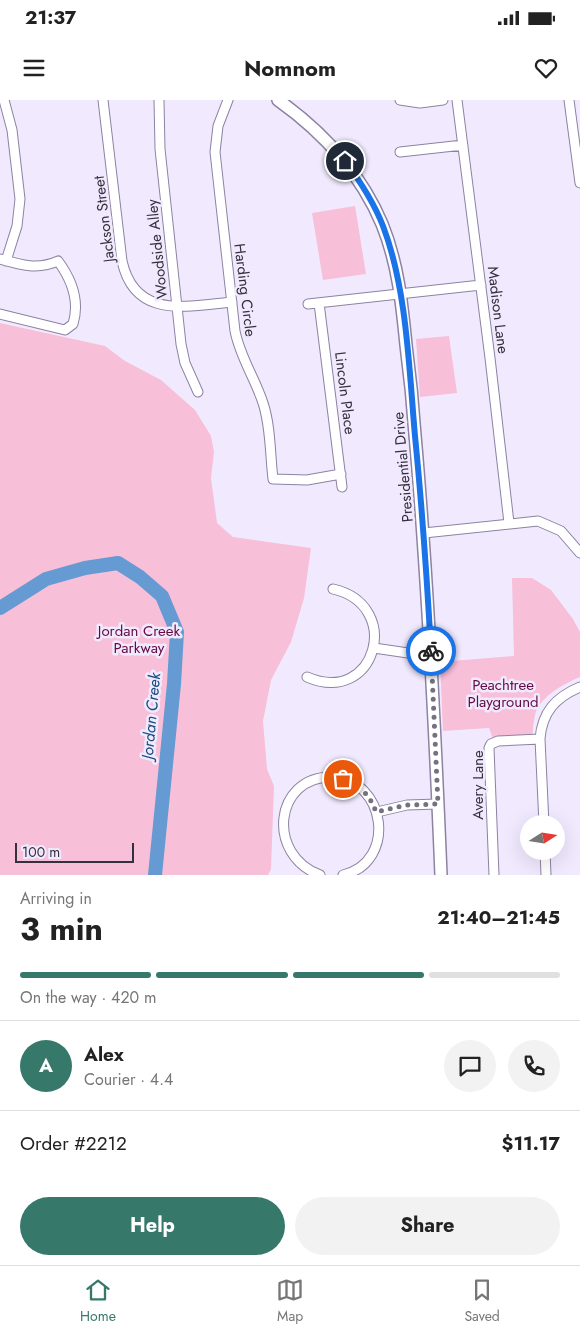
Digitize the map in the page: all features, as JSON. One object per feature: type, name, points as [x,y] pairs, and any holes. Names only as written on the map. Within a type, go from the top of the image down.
[{"type":"street","points":[[0,314],[60,330],[70,328],[75,318],[75,295],[72,284],[58,261],[49,265],[30,267],[3,260],[17,226],[20,199],[12,130],[4,100]]},
{"type":"street","name":"Jackson Street","points":[[103,100],[124,270],[132,286],[148,300],[158,305],[177,307],[232,302]]},
{"type":"street","name":"Woodside Alley","points":[[159,100],[160,149],[177,307],[185,363],[198,392]]},
{"type":"street","name":"Harding Circle","points":[[228,100],[218,126],[215,152],[235,331],[240,353],[260,395],[267,416],[273,479],[307,480],[341,474]]},
{"type":"street","name":"Presidential Drive","points":[[278,100],[320,134],[345,161],[366,192],[392,252],[400,294],[424,533],[441,875]]},
{"type":"street","points":[[400,100],[420,103],[443,100]]},
{"type":"street","name":"Madison Lane","points":[[457,100],[509,524]]},
{"type":"street","points":[[569,100],[577,142],[580,183]]},
{"type":"street","points":[[400,152],[463,145]]},
{"type":"street","points":[[308,304],[481,285]]},
{"type":"street","name":"Lincoln Place","points":[[320,303],[342,487]]},
{"type":"street","points":[[424,533],[538,522],[561,532],[580,553]]},
{"type":"street","points":[[307,677],[328,683],[346,680],[362,670],[374,648],[374,629],[367,610],[348,593],[333,589]]},
{"type":"street","points":[[374,648],[408,652],[431,652]]},
{"type":"street","points":[[544,815],[540,739],[544,719],[548,710],[561,696],[580,687]]},
{"type":"street","name":"Avery Lane","points":[[494,875],[489,748],[491,744],[498,740],[540,739]]},
{"type":"street","points":[[320,875],[302,866],[291,854],[287,845],[283,824],[287,804],[299,789],[325,777],[352,782],[368,795],[376,812],[379,830],[375,848],[364,864],[343,875]]},
{"type":"street","points":[[376,812],[407,805],[438,804]]},
{"type":"street","points":[[545,860],[546,875]]},
{"type":"green space","points":[[355,206],[366,274],[323,280],[312,213]]},
{"type":"green space","name":"Jordan Creek Parkway","points":[[0,323],[105,346],[125,361],[161,380],[195,410],[211,436],[214,452],[211,478],[217,523],[233,537],[311,548],[304,598],[291,642],[271,680],[263,721],[267,769],[274,786],[271,869],[268,875],[0,875]]},
{"type":"green space","points":[[449,336],[457,393],[420,397],[416,339]]},
{"type":"green space","name":"Peachtree Playground","points":[[512,578],[532,578],[551,590],[573,619],[580,632],[580,677],[560,687],[542,702],[535,715],[532,739],[494,742],[489,728],[443,731],[440,662],[514,656]]},
{"type":"waterway","name":"Jordan Creek","points":[[0,608],[46,579],[85,568],[118,563],[140,577],[162,596],[177,632],[174,684],[155,875]]},
{"type":"way so far","points":[[343,779],[361,788],[368,795],[376,812],[407,805],[438,804],[431,651]]},
{"type":"route","points":[[345,161],[375,208],[392,252],[396,270],[414,417],[424,533],[431,651]]}]
